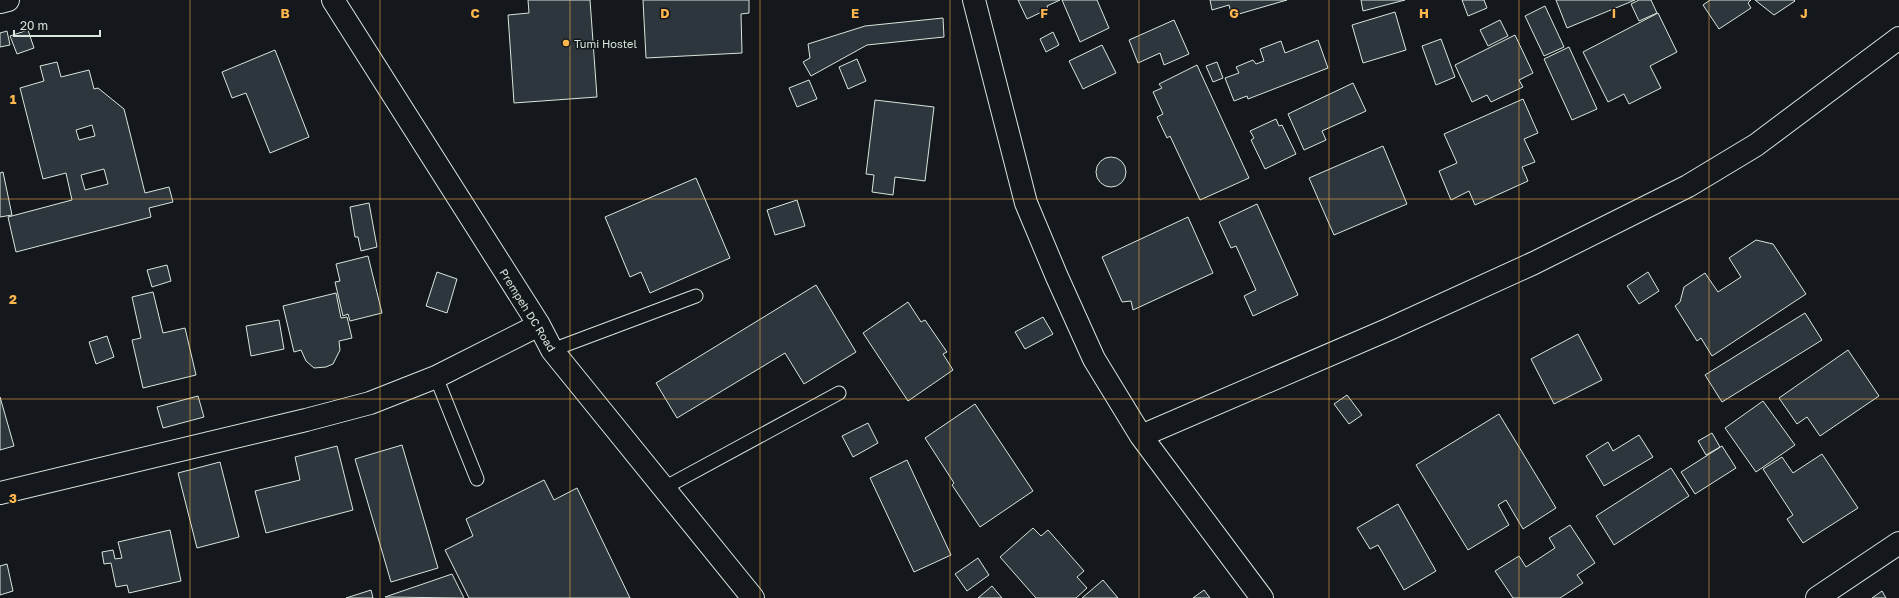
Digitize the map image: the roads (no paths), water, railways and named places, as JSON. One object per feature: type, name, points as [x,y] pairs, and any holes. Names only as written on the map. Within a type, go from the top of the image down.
[{"type":"street","points":[[0,2],[8,0]]},
{"type":"street","name":"Prempeh DC Road","points":[[333,0],[539,325],[552,350],[753,598]]},
{"type":"street","points":[[974,0],[1026,203],[1094,359],[1141,436],[1262,598]]},
{"type":"street","points":[[1141,436],[1379,333],[1534,263],[1688,186],[1756,145],[1899,38]]},
{"type":"street","points":[[0,493],[306,420],[370,403],[436,377],[539,325]]},
{"type":"street","points":[[1817,598],[1899,543]]},
{"type":"lane","points":[[552,350],[696,296]]},
{"type":"lane","points":[[436,377],[477,479]]},
{"type":"lane","points":[[664,488],[839,392]]},
{"type":"place","name":"Tumi Hostel","points":[[566,43]]}]
